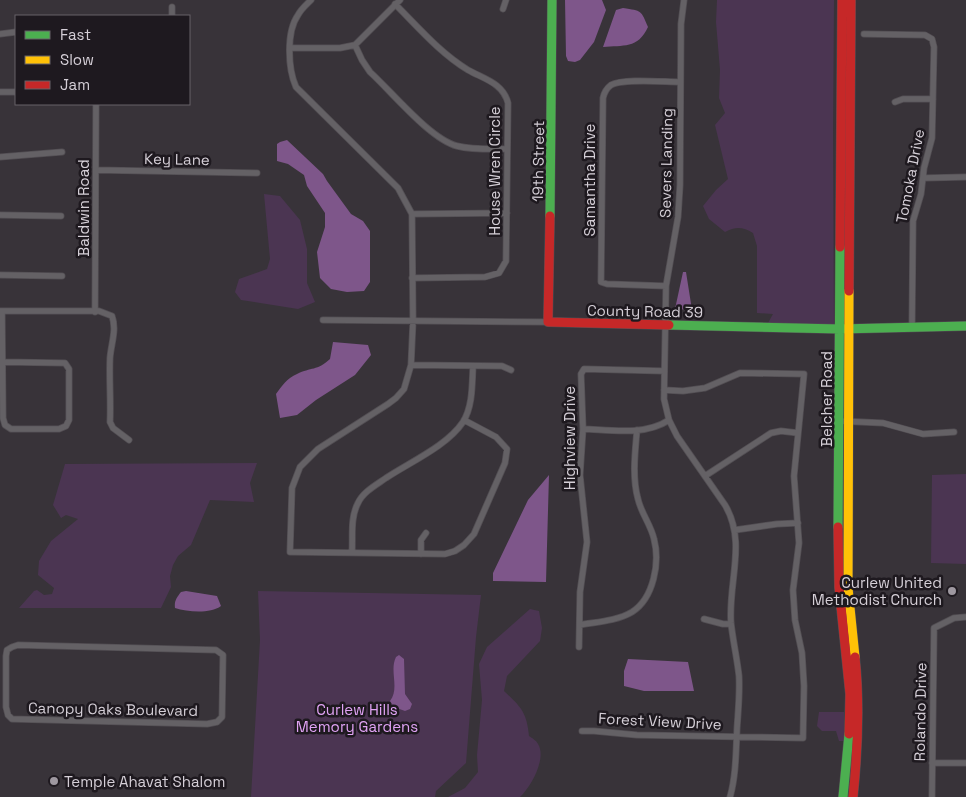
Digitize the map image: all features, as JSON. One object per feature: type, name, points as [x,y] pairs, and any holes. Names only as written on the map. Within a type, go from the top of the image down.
[{"type":"main road","name":"19th Street","points":[[548,322],[552,0]]},
{"type":"main road","name":"Belcher Road","points":[[842,0],[844,421],[848,588],[859,692],[858,750],[853,797]]},
{"type":"main road","name":"Belcher Road","points":[[844,329],[851,0]]},
{"type":"main road","name":"County Road 39","points":[[548,322],[844,329],[966,326]]},
{"type":"main road","name":"Belcher Road","points":[[843,797],[848,749],[850,694],[839,587],[844,421]]},
{"type":"street","points":[[311,0],[299,12],[293,24],[290,48],[291,75],[296,87],[398,188],[412,214],[413,321],[411,365],[404,389],[396,398],[308,457],[300,467],[292,488],[290,552],[444,554],[455,551],[468,542],[474,534],[505,464],[507,449],[496,437],[464,420]]},
{"type":"street","points":[[503,9],[506,0]]},
{"type":"street","name":"Severs Landing","points":[[684,0],[681,24],[678,217],[666,286],[664,399],[669,420],[677,436],[729,512],[735,530]]},
{"type":"street","points":[[290,48],[340,48],[355,45],[397,2]]},
{"type":"street","name":"House Wren Circle","points":[[397,2],[447,56],[499,86],[508,103],[506,261],[499,273],[486,278],[412,278]]},
{"type":"street","points":[[172,7],[172,15]]},
{"type":"street","points":[[0,34],[15,32]]},
{"type":"street","name":"Tomoka Drive","points":[[864,34],[925,35],[932,39],[934,47],[932,138],[924,168],[921,194],[913,221],[912,328]]},
{"type":"street","points":[[355,45],[370,72],[437,137],[456,146],[470,149],[507,149]]},
{"type":"street","name":"Samantha Drive","points":[[666,286],[607,284],[601,282],[603,98],[604,93],[611,86],[622,82],[680,82]]},
{"type":"street","points":[[0,92],[15,92]]},
{"type":"street","points":[[895,102],[904,99],[933,99]]},
{"type":"street","name":"Baldwin Road","points":[[95,312],[96,105]]},
{"type":"street","points":[[0,157],[62,152]]},
{"type":"street","name":"Key Lane","points":[[96,170],[257,172]]},
{"type":"street","points":[[924,178],[966,177]]},
{"type":"street","points":[[412,214],[506,213]]},
{"type":"street","points":[[0,215],[61,216]]},
{"type":"street","points":[[0,275],[62,276]]},
{"type":"street","points":[[4,362],[65,363],[69,369],[69,420],[66,426],[59,429],[11,429],[5,425],[3,418],[4,362],[1,310],[99,311],[109,314],[114,321],[113,344],[110,357],[110,422],[113,428],[129,440]]},
{"type":"street","name":"County Road 39","points":[[322,320],[548,322]]},
{"type":"street","points":[[411,365],[502,366],[511,370]]},
{"type":"street","points":[[352,552],[354,514],[359,501],[363,495],[377,484],[443,442],[456,431],[464,420],[472,392],[473,366]]},
{"type":"street","name":"Highview Drive","points":[[579,647],[580,592],[587,542],[580,476],[583,429],[581,374],[584,369],[664,371]]},
{"type":"street","points":[[664,390],[683,391],[705,388],[740,373],[804,374],[794,476],[798,523],[735,530],[737,546],[732,586],[731,624],[739,676],[734,770],[730,797]]},
{"type":"street","points":[[583,429],[637,430],[654,428],[669,420]]},
{"type":"street","points":[[844,421],[883,424],[923,434],[954,432]]},
{"type":"street","points":[[580,625],[616,618],[632,612],[647,596],[653,579],[656,550],[654,536],[636,493],[634,473],[637,430]]},
{"type":"street","points":[[705,476],[771,433],[781,431],[798,433]]},
{"type":"street","name":"Forest View Drive","points":[[582,731],[637,735],[803,738],[804,686],[802,653],[795,620],[793,590],[799,543],[798,523]]},
{"type":"street","points":[[421,554],[421,540],[426,533]]},
{"type":"street","name":"Rolando Drive","points":[[932,797],[934,628],[954,618],[966,617]]},
{"type":"street","points":[[704,619],[722,624],[731,624]]},
{"type":"street","name":"Canopy Oaks Boulevard","points":[[18,645],[216,650],[223,655],[222,717],[217,722],[207,724],[12,719],[8,715],[6,707],[3,675],[7,650],[18,645]]},
{"type":"street","points":[[932,763],[966,763]]},
{"type":"green space","points":[[717,0],[834,0],[834,326],[767,323],[762,322],[768,323],[773,314],[757,313],[757,246],[753,233],[739,228],[725,232],[709,219],[703,206],[728,179],[715,125],[725,113],[719,98],[720,70],[716,22]]},
{"type":"green space","points":[[264,194],[280,196],[300,220],[307,249],[307,283],[315,302],[298,309],[241,300],[235,292],[239,279],[267,269],[270,259]]},
{"type":"green space","points":[[257,463],[250,483],[254,502],[210,500],[191,545],[178,556],[173,565],[170,576],[171,587],[161,608],[19,608],[34,591],[37,590],[44,595],[52,594],[54,588],[38,575],[39,561],[51,541],[78,519],[66,515],[61,518],[53,505],[65,464]]},
{"type":"green space","points":[[966,474],[966,564],[931,563],[932,475]]},
{"type":"green space","name":"Curlew Hills Memory Gardens","points":[[258,591],[481,595],[466,763],[436,791],[435,797],[251,797],[260,640]]},
{"type":"green space","points":[[530,609],[539,611],[542,628],[540,641],[507,676],[504,691],[522,710],[529,736],[536,741],[540,750],[541,757],[533,780],[520,797],[448,797],[465,788],[478,772],[477,755],[482,700],[479,664],[487,647]]},
{"type":"green space","points":[[819,712],[844,712],[844,741],[839,741],[836,731],[822,731],[817,726]]},
{"type":"shaded area","points":[[565,0],[602,0],[606,10],[594,42],[580,60],[575,62],[568,61],[566,56]]},
{"type":"shaded area","points":[[623,8],[640,12],[648,27],[640,39],[635,42],[623,46],[603,47],[616,10]]},
{"type":"shaded area","points":[[287,140],[323,174],[351,214],[363,221],[370,231],[370,282],[364,291],[347,292],[331,289],[320,278],[317,252],[325,227],[325,213],[307,186],[304,175],[288,164],[277,161],[277,144]]},
{"type":"shaded area","points":[[683,272],[686,272],[692,310],[675,309]]},
{"type":"shaded area","points":[[333,342],[368,345],[371,355],[355,375],[316,400],[297,415],[280,418],[276,394],[285,382],[293,376],[318,367],[330,359]]},
{"type":"shaded area","points":[[549,475],[546,582],[493,581],[493,573],[528,500]]},
{"type":"shaded area","points":[[186,591],[217,596],[221,606],[216,609],[199,612],[175,608],[175,601],[178,596],[181,592]]},
{"type":"shaded area","points":[[399,655],[404,659],[405,694],[412,704],[410,709],[405,711],[394,707],[390,701],[394,691],[394,662]]},
{"type":"shaded area","points":[[628,659],[688,662],[694,691],[644,691],[624,686],[624,671]]},
{"type":"traffic: fast","points":[[550,216],[552,0]]},
{"type":"traffic: fast","points":[[838,527],[840,247]]},
{"type":"traffic: fast","points":[[669,325],[840,329],[966,326]]},
{"type":"traffic: fast","points":[[843,797],[849,734]]},
{"type":"traffic: slow","points":[[849,291],[848,588],[855,657]]},
{"type":"traffic: jam","points":[[840,247],[842,0]]},
{"type":"traffic: jam","points":[[849,291],[851,0]]},
{"type":"traffic: jam","points":[[550,216],[548,322],[669,325]]},
{"type":"traffic: jam","points":[[838,527],[839,587],[850,694],[849,734]]},
{"type":"traffic: jam","points":[[853,797],[858,727],[855,657]]},
{"type":"place","name":"Curlew United Methodist Church","points":[[952,591]]},
{"type":"place","name":"Temple Ahavat Shalom","points":[[54,781]]}]
